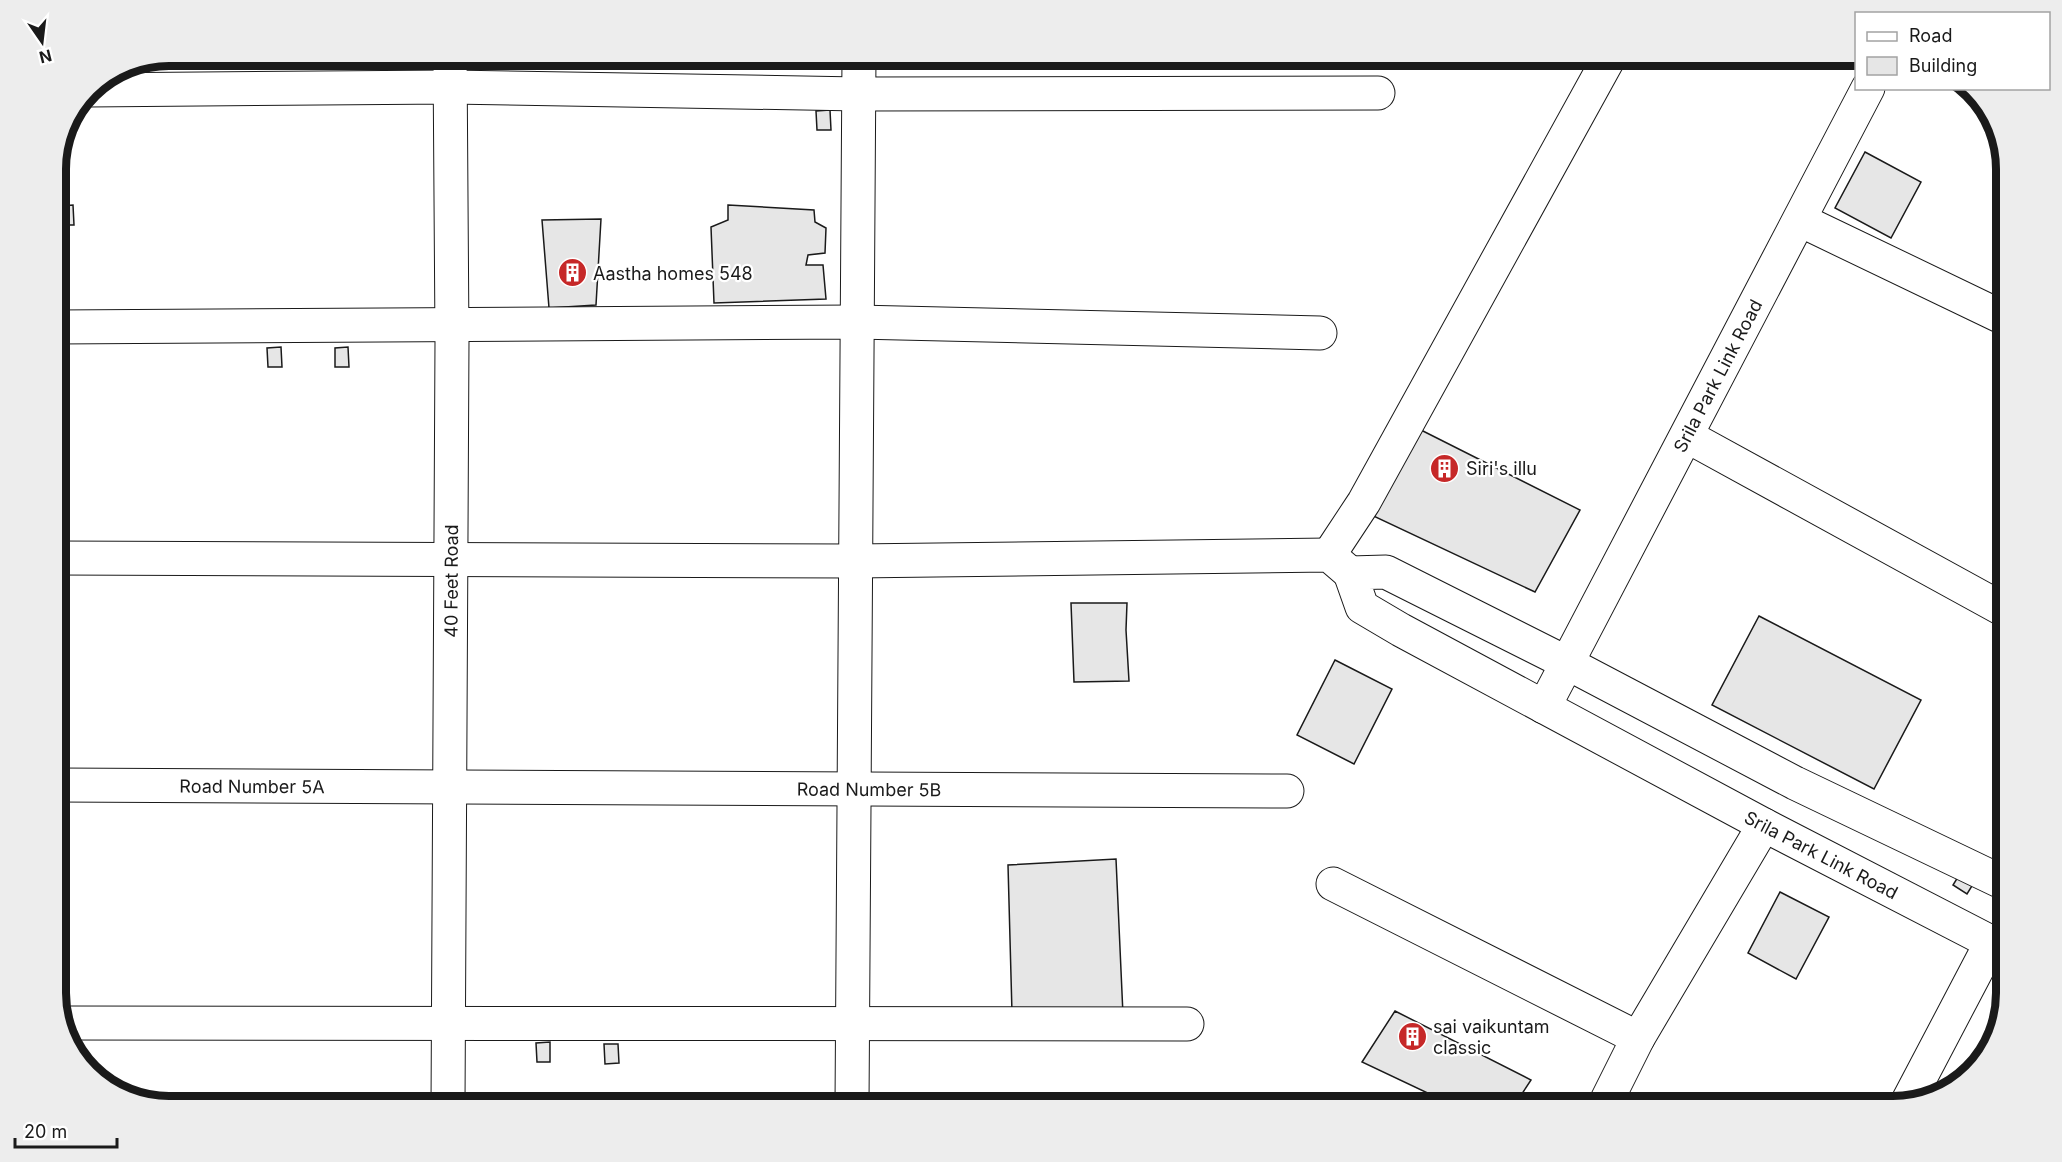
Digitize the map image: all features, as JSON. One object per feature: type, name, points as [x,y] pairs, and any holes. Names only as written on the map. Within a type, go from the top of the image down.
[{"type":"street","points":[[852,1096],[859,66]]},
{"type":"street","points":[[1339,564],[1364,502],[1604,66]]},
{"type":"street","points":[[104,89],[450,71],[859,94],[1378,93]]},
{"type":"street","name":"40 Feet Road","points":[[448,1096],[452,327],[450,71]]},
{"type":"street","name":"Srila Park Link Road","points":[[1544,707],[1867,90]]},
{"type":"street","points":[[1800,220],[1996,314]]},
{"type":"street","points":[[66,327],[452,327],[857,322],[1320,333]]},
{"type":"street","points":[[1687,436],[1996,606]]},
{"type":"street","points":[[66,558],[451,558],[1339,564],[1386,572],[1568,663],[1795,783],[1996,879]]},
{"type":"street","name":"Srila Park Link Road","points":[[1339,564],[1362,607],[1764,825],[1996,944]]},
{"type":"street","name":"Road Number 5A","points":[[66,785],[449,787]]},
{"type":"street","name":"Road Number 5B","points":[[449,787],[1287,791]]},
{"type":"street","points":[[1609,1096],[1638,1038],[1764,825]]},
{"type":"street","points":[[1333,884],[1638,1038]]},
{"type":"street","points":[[1913,1094],[1996,951]]},
{"type":"street","points":[[70,1023],[1187,1024]]},
{"type":"building","points":[[830,110],[831,130],[817,130],[816,111]]},
{"type":"building","points":[[1865,152],[1921,182],[1891,238],[1835,208]]},
{"type":"building","points":[[73,205],[74,225],[66,225],[66,206]]},
{"type":"building","points":[[728,205],[814,210],[815,222],[826,228],[825,253],[808,255],[806,265],[823,265],[826,299],[714,303],[711,227],[728,220]]},
{"type":"building","name":"Aastha homes 548","points":[[601,219],[596,305],[549,308],[542,220]]},
{"type":"building","points":[[281,347],[282,367],[268,367],[267,348]]},
{"type":"building","points":[[348,347],[349,367],[335,367],[335,348]]},
{"type":"building","name":"Siri's illu","points":[[1415,427],[1580,510],[1535,592],[1367,513]]},
{"type":"building","points":[[1071,603],[1127,603],[1129,681],[1074,682]]},
{"type":"building","points":[[1759,616],[1921,700],[1874,789],[1712,705]]},
{"type":"building","points":[[1335,660],[1392,689],[1354,764],[1297,735]]},
{"type":"building","points":[[1116,859],[1123,1015],[1012,1013],[1008,865]]},
{"type":"building","points":[[1961,872],[1975,881],[1967,894],[1953,885]]},
{"type":"building","points":[[1780,892],[1829,917],[1796,979],[1748,953]]},
{"type":"building","name":"sai vaikuntam classic","points":[[1395,1011],[1531,1080],[1521,1096],[1434,1096],[1362,1062]]},
{"type":"building","points":[[550,1042],[550,1062],[537,1062],[536,1043]]},
{"type":"building","points":[[604,1044],[618,1044],[619,1063],[605,1064]]},
{"type":"place","name":"Aastha homes 548","points":[[572,273]]},
{"type":"place","name":"Siri's illu","points":[[1445,468]]},
{"type":"place","name":"sai vaikuntam classic","points":[[1412,1036]]}]
